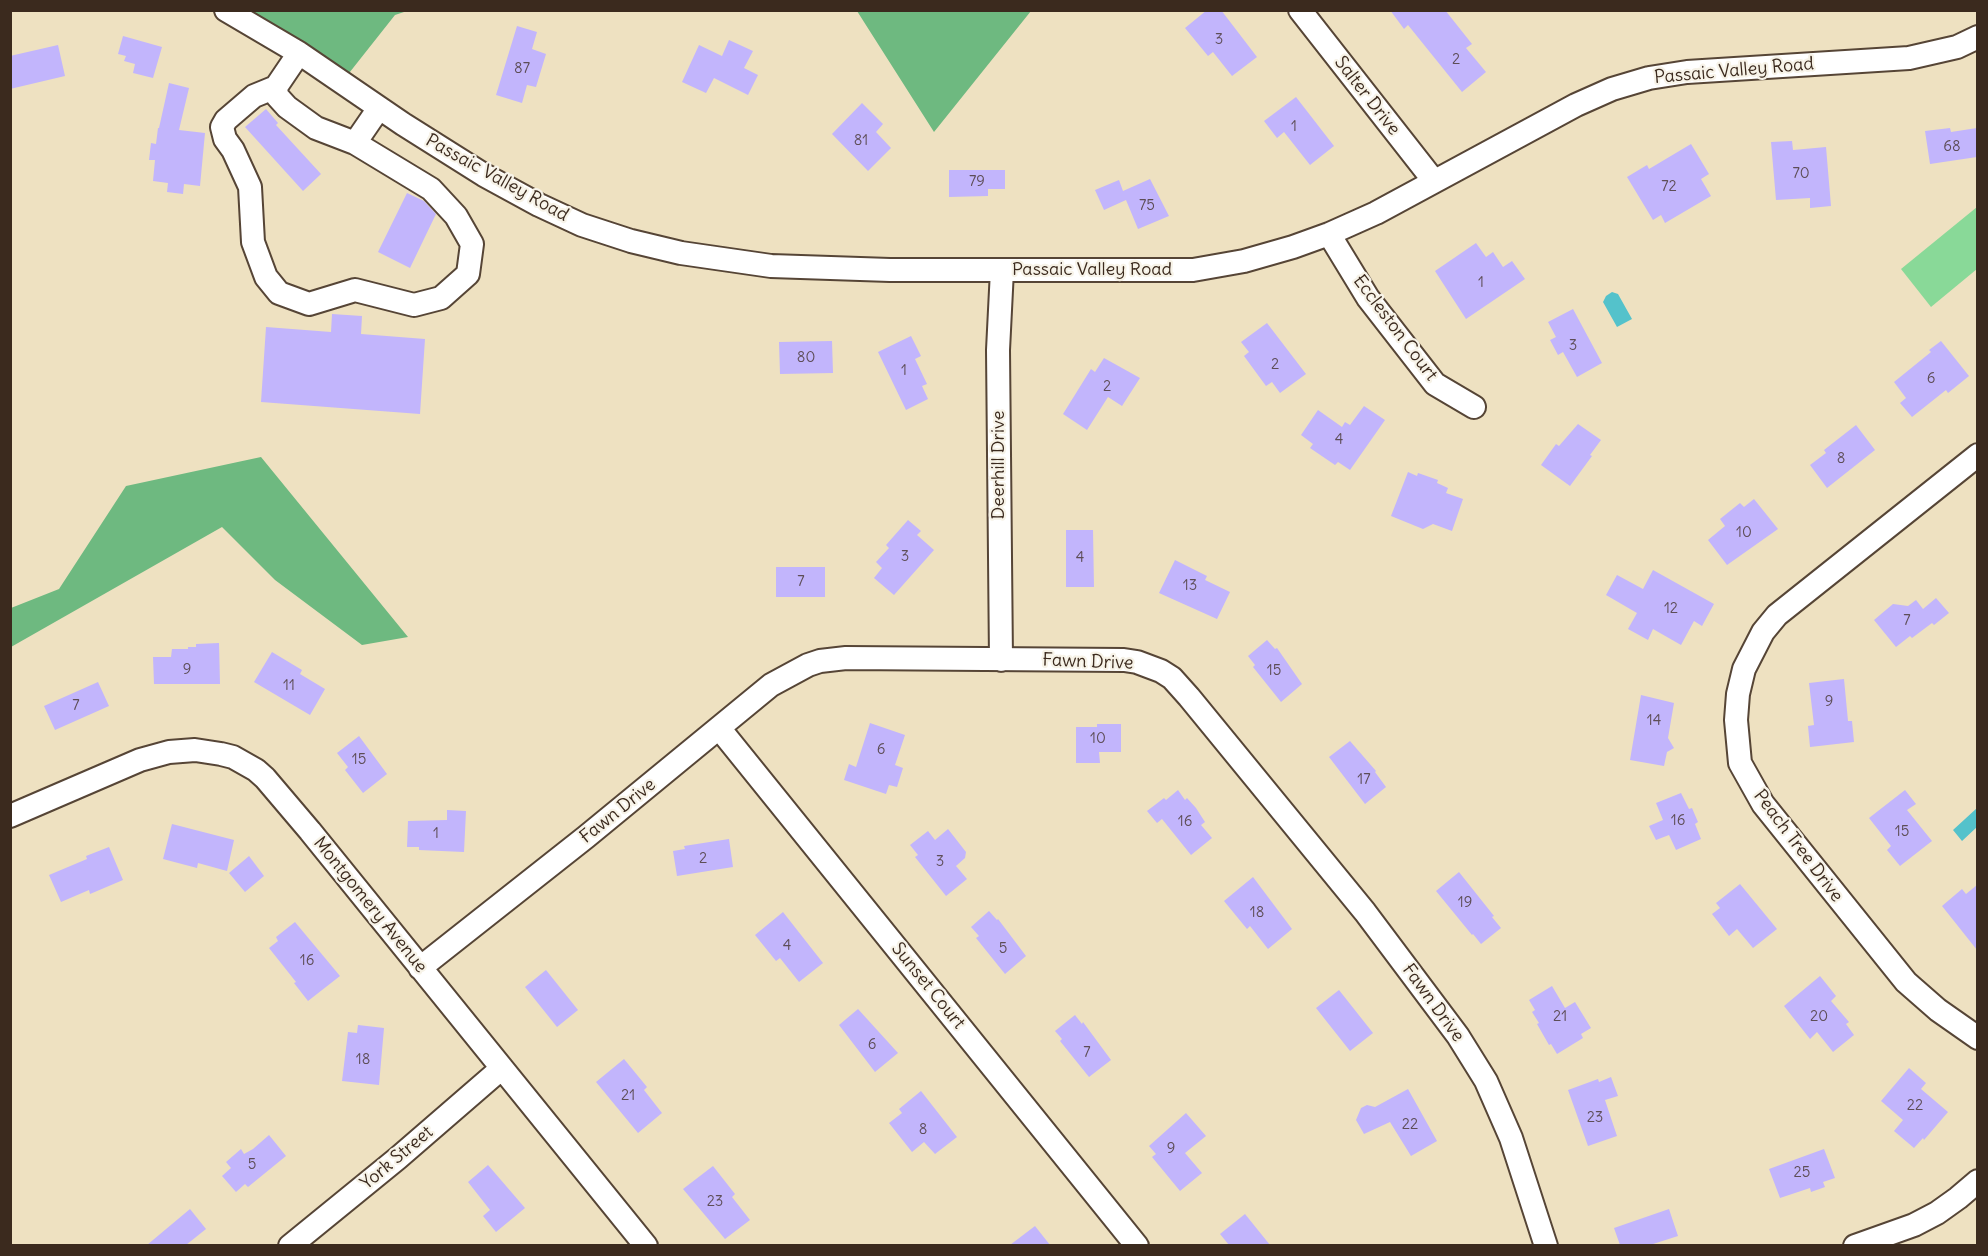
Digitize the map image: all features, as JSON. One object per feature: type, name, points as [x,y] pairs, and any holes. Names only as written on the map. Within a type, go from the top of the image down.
[{"type":"street","name":"Passaic Valley Road","points":[[226,10],[299,53],[379,108],[484,175],[538,206],[582,225],[631,241],[681,253],[771,266],[890,270],[1193,270],[1244,261],[1329,234],[1376,213],[1576,105],[1612,89],[1649,78],[1687,72],[1909,58],[1957,47],[1977,37]]},
{"type":"street","name":"Salter Drive","points":[[1300,10],[1434,181]]},
{"type":"street","points":[[276,87],[277,96],[287,107],[316,128],[355,143],[431,189],[456,216],[472,244],[468,274],[441,298],[414,305],[355,290],[309,304],[279,293],[266,277],[253,242],[250,188],[233,150],[225,139],[222,127],[226,120],[254,96],[276,87],[299,53]]},
{"type":"street","points":[[355,143],[379,108]]},
{"type":"street","name":"Eccleston Court","points":[[1329,234],[1368,298],[1435,384],[1474,407]]},
{"type":"street","name":"Deerhill Drive","points":[[1001,660],[998,350],[1002,270]]},
{"type":"street","name":"Peach Tree Drive","points":[[1977,455],[1777,615],[1763,632],[1744,669],[1738,694],[1736,720],[1740,763],[1762,804],[1906,982],[1938,1010],[1977,1038]]},
{"type":"street","name":"Fawn Drive","points":[[420,968],[586,837],[771,685],[796,670],[820,661],[846,658],[1124,660],[1137,662],[1172,678],[1365,912],[1458,1036],[1486,1081],[1511,1138],[1546,1245]]},
{"type":"street","name":"Sunset Court","points":[[719,728],[1137,1245]]},
{"type":"street","name":"Montgomery Avenue","points":[[10,816],[156,754],[195,750],[233,758],[255,770],[265,778],[310,831],[646,1245]]},
{"type":"street","name":"York Street","points":[[290,1245],[398,1158],[502,1068]]},
{"type":"street","points":[[1855,1245],[1914,1225],[1937,1213],[1977,1181]]},
{"type":"green space","points":[[211,11],[407,11],[395,15],[342,82],[249,26]]},
{"type":"green space","points":[[857,11],[1031,11],[934,132]]},
{"type":"green space","points":[[1977,207],[1977,269],[1931,307],[1901,269]]},
{"type":"green space","points":[[261,457],[408,637],[362,645],[275,580],[222,527],[11,647],[11,608],[59,589],[126,486]]},
{"type":"water","points":[[1612,292],[1618,294],[1632,319],[1617,327],[1603,302]]},
{"type":"water","points":[[1977,808],[1977,827],[1962,841],[1953,830]]},
{"type":"building","points":[[1207,10],[1221,10],[1257,57],[1232,76],[1213,52],[1208,56],[1185,28]]},
{"type":"building","points":[[1390,10],[1445,10],[1472,44],[1466,48],[1486,72],[1462,92],[1408,25],[1404,29]]},
{"type":"building","points":[[517,26],[537,32],[532,49],[546,54],[536,87],[527,85],[522,103],[496,95]]},
{"type":"building","points":[[123,36],[162,47],[153,78],[133,73],[135,64],[124,61],[126,56],[118,54]]},
{"type":"building","points":[[729,40],[753,51],[744,68],[758,75],[748,95],[714,78],[706,93],[682,82],[699,45],[722,56]]},
{"type":"building","points":[[58,45],[65,76],[10,89],[10,56]]},
{"type":"building","points":[[169,83],[189,88],[179,130],[205,133],[200,186],[184,184],[183,194],[167,192],[168,183],[153,181],[155,160],[149,160],[151,143],[156,144]]},
{"type":"building","points":[[1296,97],[1334,146],[1310,165],[1284,132],[1277,138],[1264,121]]},
{"type":"building","points":[[862,103],[883,124],[876,132],[891,148],[868,171],[832,134]]},
{"type":"building","points":[[266,109],[278,123],[276,125],[321,174],[303,191],[245,127]]},
{"type":"building","points":[[1950,128],[1951,132],[1977,128],[1977,157],[1930,164],[1925,131]]},
{"type":"building","points":[[1792,141],[1793,150],[1826,147],[1831,206],[1810,208],[1810,198],[1776,200],[1771,142]]},
{"type":"building","points":[[1691,144],[1709,174],[1701,179],[1711,196],[1665,223],[1661,215],[1653,220],[1627,177],[1647,165],[1649,169]]},
{"type":"building","points":[[949,170],[1005,170],[1005,189],[988,189],[988,196],[949,197]]},
{"type":"building","points":[[1150,179],[1169,216],[1138,229],[1126,200],[1104,210],[1095,190],[1119,180],[1123,191]]},
{"type":"building","points":[[407,193],[424,201],[436,214],[410,268],[378,252]]},
{"type":"building","points":[[1476,243],[1486,257],[1493,252],[1503,267],[1512,261],[1525,279],[1466,319],[1435,271]]},
{"type":"building","points":[[1573,309],[1602,363],[1577,377],[1563,352],[1558,355],[1550,340],[1556,337],[1548,322]]},
{"type":"building","points":[[332,314],[362,316],[361,334],[425,339],[420,414],[261,402],[266,327],[331,332]]},
{"type":"building","points":[[1267,323],[1306,374],[1280,393],[1272,382],[1266,386],[1244,356],[1249,352],[1241,342]]},
{"type":"building","points":[[911,336],[921,356],[915,359],[927,384],[922,386],[928,399],[906,410],[878,352]]},
{"type":"building","points":[[832,341],[833,373],[780,374],[779,342]]},
{"type":"building","points":[[1941,341],[1969,376],[1948,393],[1946,390],[1912,417],[1900,403],[1906,398],[1894,382]]},
{"type":"building","points":[[1104,358],[1140,378],[1122,406],[1108,397],[1087,430],[1063,414],[1091,369],[1095,372]]},
{"type":"building","points":[[1364,406],[1385,420],[1350,470],[1338,462],[1335,465],[1310,448],[1313,444],[1301,435],[1318,410],[1342,427],[1345,422],[1350,425]]},
{"type":"building","points":[[1578,424],[1601,440],[1570,486],[1541,465],[1556,444],[1559,446]]},
{"type":"building","points":[[1856,425],[1875,450],[1827,488],[1810,465],[1826,453],[1824,450]]},
{"type":"building","points":[[1408,472],[1438,480],[1437,483],[1448,488],[1446,493],[1463,499],[1452,531],[1433,524],[1423,529],[1391,516]]},
{"type":"building","points":[[1754,499],[1778,529],[1727,565],[1708,540],[1725,526],[1720,519],[1740,503],[1744,507]]},
{"type":"building","points":[[908,520],[921,531],[917,535],[934,550],[894,595],[874,578],[882,568],[876,562],[889,548],[886,545]]},
{"type":"building","points":[[1066,530],[1093,530],[1094,587],[1066,587]]},
{"type":"building","points":[[1175,560],[1207,576],[1205,580],[1230,592],[1217,619],[1159,593]]},
{"type":"building","points":[[776,567],[825,567],[825,597],[776,597]]},
{"type":"building","points":[[1653,570],[1714,604],[1702,626],[1694,621],[1681,645],[1653,629],[1648,640],[1628,629],[1637,613],[1606,595],[1617,575],[1643,589]]},
{"type":"building","points":[[1936,598],[1949,613],[1934,625],[1932,623],[1896,647],[1874,620],[1893,604],[1908,606],[1916,600],[1923,609]]},
{"type":"building","points":[[1267,640],[1275,649],[1277,648],[1302,684],[1281,702],[1253,667],[1255,665],[1248,656]]},
{"type":"building","points":[[219,643],[220,684],[154,684],[153,657],[171,657],[172,649],[188,649],[188,647],[196,647],[196,644]]},
{"type":"building","points":[[272,652],[302,670],[300,674],[325,689],[310,715],[254,682]]},
{"type":"building","points":[[1844,679],[1848,721],[1852,721],[1854,742],[1810,747],[1808,726],[1814,725],[1809,683]]},
{"type":"building","points":[[98,682],[109,706],[55,730],[44,706]]},
{"type":"building","points":[[1641,695],[1674,703],[1668,738],[1674,748],[1667,752],[1664,766],[1630,760]]},
{"type":"building","points":[[870,723],[905,735],[895,765],[903,768],[897,787],[889,785],[886,794],[844,780],[849,764],[856,767]]},
{"type":"building","points":[[1097,724],[1121,724],[1121,752],[1099,752],[1100,763],[1076,763],[1076,727],[1097,727]]},
{"type":"building","points":[[359,736],[387,774],[363,793],[345,770],[348,767],[337,753]]},
{"type":"building","points":[[1350,741],[1376,771],[1386,787],[1365,804],[1329,757]]},
{"type":"building","points":[[1178,790],[1185,800],[1187,798],[1196,808],[1205,822],[1201,825],[1212,838],[1191,855],[1162,819],[1157,823],[1147,811]]},
{"type":"building","points":[[1905,790],[1916,804],[1907,810],[1932,841],[1900,866],[1887,850],[1891,846],[1869,818]]},
{"type":"building","points":[[1681,793],[1689,809],[1692,808],[1698,822],[1695,824],[1701,839],[1676,850],[1669,835],[1656,840],[1649,826],[1663,820],[1656,803]]},
{"type":"building","points":[[447,810],[466,811],[464,852],[419,850],[419,847],[407,847],[408,821],[447,820]]},
{"type":"building","points":[[172,824],[234,840],[227,871],[198,863],[197,868],[163,859]]},
{"type":"building","points":[[948,829],[966,852],[965,858],[956,866],[967,879],[946,896],[915,857],[918,855],[910,845],[928,831],[935,840]]},
{"type":"building","points":[[729,839],[733,867],[677,876],[673,851],[685,849],[684,846]]},
{"type":"building","points":[[109,847],[123,880],[90,894],[89,890],[61,902],[49,875]]},
{"type":"building","points":[[249,856],[264,876],[245,892],[229,873]]},
{"type":"building","points":[[1459,872],[1501,928],[1481,944],[1436,891]]},
{"type":"building","points":[[1253,877],[1292,929],[1268,949],[1250,926],[1247,929],[1224,901]]},
{"type":"building","points":[[1740,884],[1777,929],[1753,948],[1737,929],[1729,936],[1712,914],[1720,908],[1716,903]]},
{"type":"building","points":[[1977,885],[1977,950],[1942,906],[1962,889],[1966,894]]},
{"type":"building","points":[[989,911],[998,919],[1026,956],[1005,974],[976,938],[979,936],[971,927]]},
{"type":"building","points":[[783,912],[823,963],[799,982],[780,958],[776,961],[755,935]]},
{"type":"building","points":[[295,922],[340,976],[308,1001],[269,948],[278,941],[276,937]]},
{"type":"building","points":[[546,970],[578,1010],[557,1027],[525,987]]},
{"type":"building","points":[[1820,976],[1836,996],[1831,1001],[1849,1022],[1846,1024],[1854,1035],[1833,1052],[1817,1032],[1810,1039],[1784,1006]]},
{"type":"building","points":[[1552,986],[1565,1008],[1575,1002],[1591,1028],[1581,1034],[1583,1038],[1557,1054],[1537,1024],[1539,1023],[1532,1012],[1535,1010],[1529,1000]]},
{"type":"building","points":[[1339,990],[1373,1033],[1350,1051],[1316,1008]]},
{"type":"building","points":[[858,1009],[898,1053],[875,1072],[839,1025]]},
{"type":"building","points":[[1075,1015],[1082,1024],[1083,1022],[1111,1060],[1089,1077],[1060,1041],[1062,1039],[1055,1031]]},
{"type":"building","points":[[358,1025],[384,1028],[379,1085],[342,1081],[348,1032],[357,1033]]},
{"type":"building","points":[[624,1059],[647,1087],[644,1090],[662,1113],[638,1133],[596,1082]]},
{"type":"building","points":[[1909,1068],[1926,1083],[1921,1089],[1948,1112],[1914,1148],[1894,1131],[1903,1120],[1881,1101]]},
{"type":"building","points":[[1611,1077],[1618,1096],[1605,1100],[1617,1136],[1588,1146],[1568,1090],[1598,1079],[1599,1082]]},
{"type":"building","points":[[1408,1089],[1437,1141],[1411,1156],[1390,1122],[1364,1134],[1356,1120],[1361,1108],[1367,1105],[1375,1107]]},
{"type":"building","points":[[921,1091],[957,1137],[935,1154],[924,1142],[912,1152],[889,1123],[902,1113],[899,1109]]},
{"type":"building","points":[[1186,1113],[1206,1136],[1185,1153],[1202,1173],[1180,1191],[1152,1157],[1156,1154],[1149,1146]]},
{"type":"building","points":[[269,1135],[286,1156],[248,1187],[245,1184],[236,1192],[222,1176],[231,1168],[226,1162],[241,1149],[244,1154],[253,1149]]},
{"type":"building","points":[[1824,1149],[1835,1178],[1823,1182],[1825,1187],[1811,1192],[1810,1188],[1780,1198],[1769,1169]]},
{"type":"building","points":[[488,1165],[525,1208],[496,1232],[483,1216],[490,1210],[468,1182]]},
{"type":"building","points":[[713,1166],[735,1194],[732,1197],[750,1220],[725,1239],[683,1189]]},
{"type":"building","points":[[190,1209],[206,1229],[186,1245],[147,1245]]},
{"type":"building","points":[[1669,1209],[1678,1236],[1650,1245],[1620,1245],[1614,1228]]},
{"type":"building","points":[[1245,1214],[1270,1245],[1229,1245],[1220,1234]]},
{"type":"building","points":[[1035,1226],[1050,1245],[1010,1245]]}]
